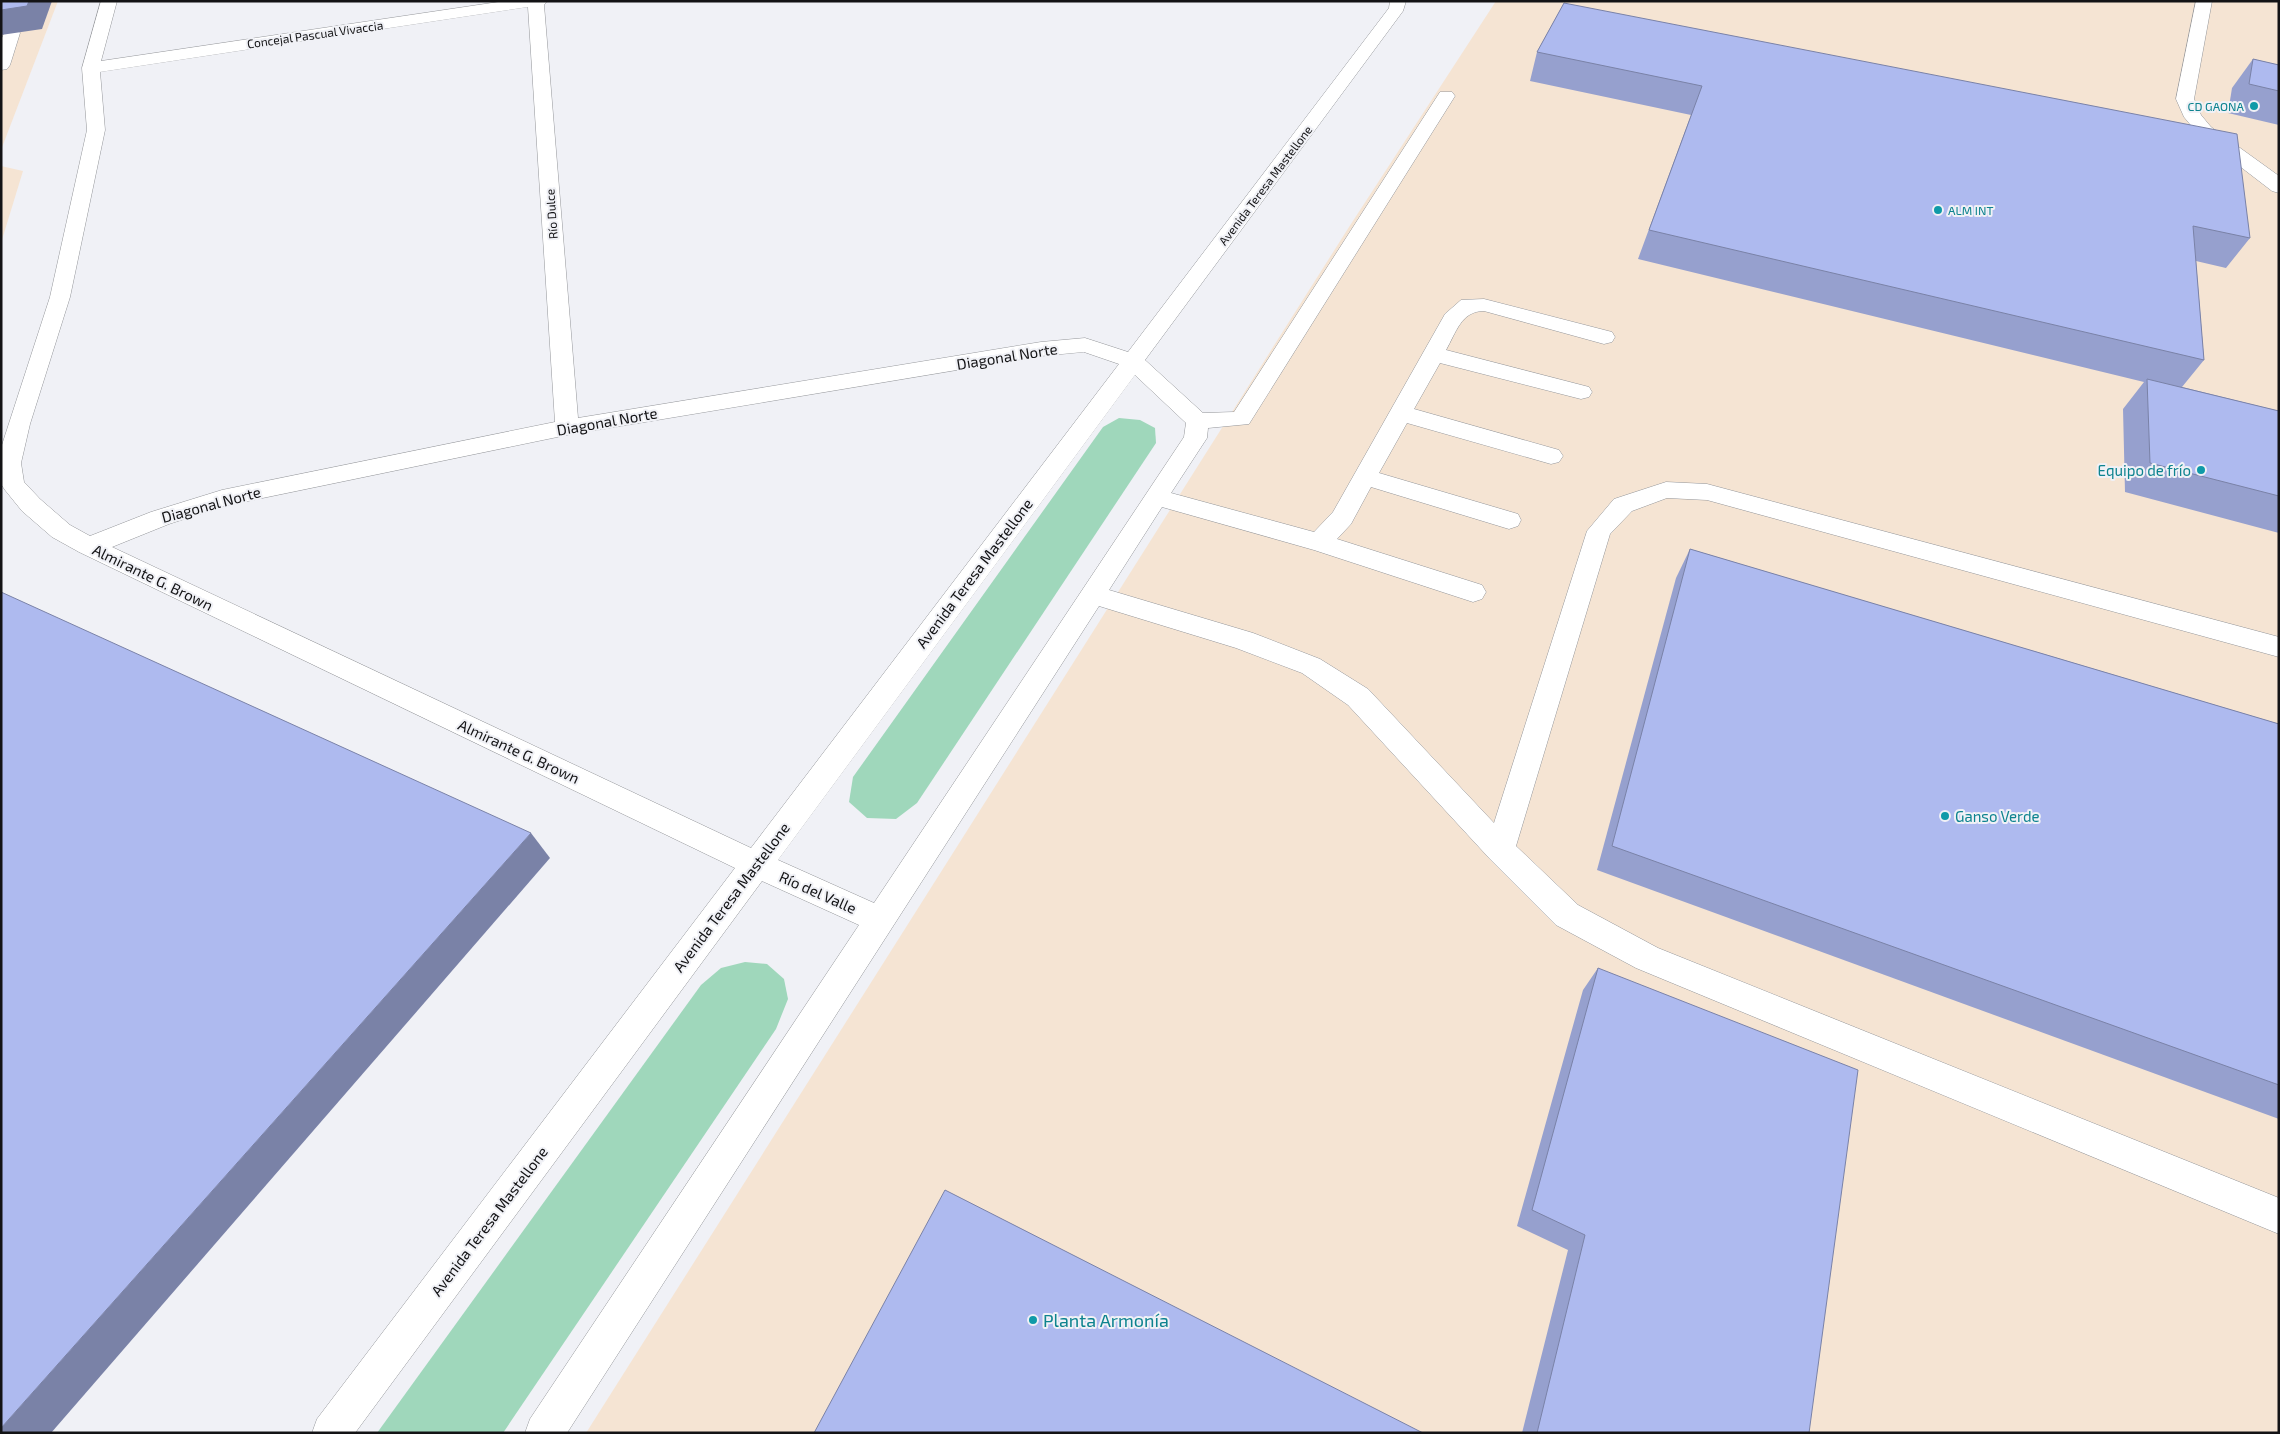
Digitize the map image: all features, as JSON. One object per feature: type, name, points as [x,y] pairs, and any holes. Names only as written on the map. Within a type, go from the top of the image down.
[{"type":"street","name":"Almirante G. Brown","points":[[109,1],[91,68],[96,130],[60,297],[19,424],[9,463],[13,484],[31,506],[61,531],[88,546],[756,864]]},
{"type":"street","points":[[2204,1],[2184,99],[2193,117],[2205,131],[2276,181]]},
{"type":"street","name":"Concejal Pascual Vivaccia","points":[[91,68],[537,2]]},
{"type":"street","name":"Río Dulce","points":[[537,2],[567,427]]},
{"type":"street","name":"Avenida Teresa Mastellone","points":[[330,1433],[1401,3]]},
{"type":"street","points":[[1,65],[12,33]]},
{"type":"street","points":[[1133,362],[1198,421],[1241,419],[1446,96]]},
{"type":"street","points":[[1319,542],[1342,518],[1456,314],[1468,305],[1484,305],[1604,337]]},
{"type":"street","name":"Diagonal Norte","points":[[88,546],[160,518],[222,498],[567,427],[1041,349],[1085,345],[1133,362]]},
{"type":"street","points":[[1433,354],[1581,392]]},
{"type":"street","points":[[1400,413],[1551,456]]},
{"type":"street","points":[[544,1433],[1195,438],[1198,421]]},
{"type":"street","points":[[1364,477],[1509,520]]},
{"type":"street","points":[[1500,850],[1599,531],[1623,504],[1666,490],[1707,492],[2279,647]]},
{"type":"street","points":[[1156,497],[1319,542],[1473,592]]},
{"type":"street","points":[[1092,594],[1244,640],[1311,666],[1358,698],[1500,850],[1568,915],[1647,958],[2279,1216]]},
{"type":"street","name":"Río del Valle","points":[[756,864],[880,920]]},
{"type":"shaded area","points":[[1,1],[58,1],[1,150]]},
{"type":"shaded area","points":[[1496,1],[2279,1],[2279,1433],[586,1433],[1349,227]]},
{"type":"shaded area","points":[[1,166],[23,171],[1,243]]},
{"type":"green space","points":[[1119,418],[1140,420],[1155,428],[1156,443],[917,803],[896,819],[867,818],[849,802],[853,777],[1103,427]]},
{"type":"green space","points":[[745,962],[767,964],[784,979],[788,999],[776,1029],[503,1433],[377,1433],[701,985],[721,968]]},
{"type":"building","points":[[1,1],[29,1],[27,6],[1,10]]},
{"type":"building","name":"ALM INT","points":[[1564,3],[2237,134],[2250,238],[2193,226],[2204,360],[1649,230],[1702,86],[1537,52]]},
{"type":"building","points":[[2253,59],[2279,65],[2279,91],[2249,84]]},
{"type":"building","points":[[2147,379],[2279,411],[2279,496],[2150,463]]},
{"type":"building","name":"Ganso Verde","points":[[1690,549],[2279,724],[2279,1085],[1612,846]]},
{"type":"building","points":[[1,592],[531,833],[1,1428]]},
{"type":"building","points":[[1598,968],[1858,1070],[1809,1433],[1537,1433],[1585,1235],[1532,1210]]},
{"type":"building","name":"Planta Armonía","points":[[945,1190],[1423,1433],[814,1433]]},
{"type":"place","name":"CD GAONA","points":[[2254,106]]},
{"type":"place","name":"ALM INT","points":[[1938,210]]},
{"type":"place","name":"Equipo de frío","points":[[2201,470]]},
{"type":"place","name":"Ganso Verde","points":[[1945,816]]},
{"type":"place","name":"Planta Armonía","points":[[1033,1320]]}]
